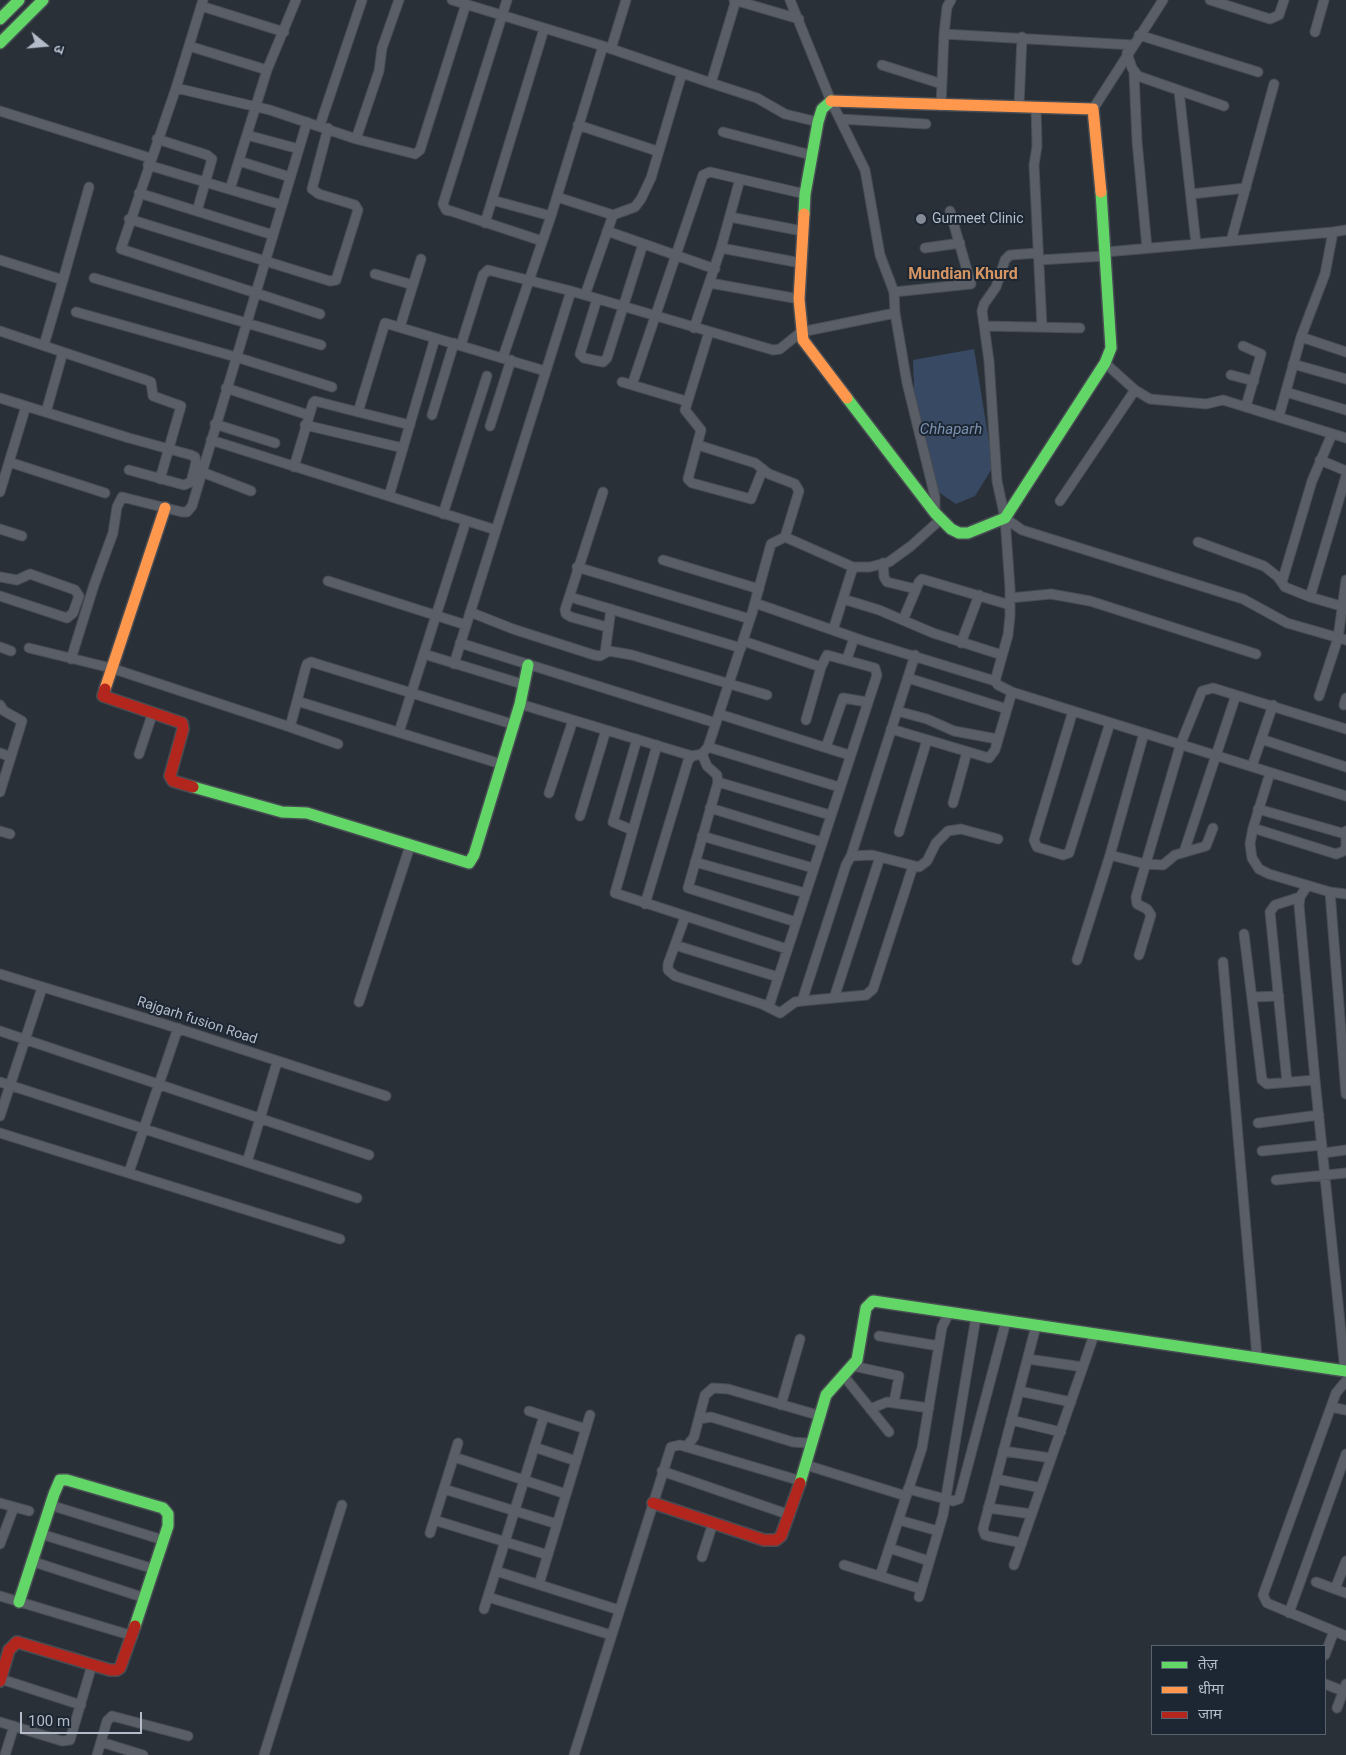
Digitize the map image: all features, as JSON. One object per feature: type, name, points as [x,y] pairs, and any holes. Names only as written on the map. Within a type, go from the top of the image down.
[{"type":"street","points":[[0,19],[19,0]]},
{"type":"street","points":[[0,43],[43,0]]},
{"type":"street","points":[[230,189],[267,70],[296,0]]},
{"type":"street","points":[[129,219],[330,280],[336,280],[358,210],[355,205],[319,194],[312,189],[324,127],[362,0]]},
{"type":"street","points":[[356,139],[379,71],[382,48],[399,0]]},
{"type":"street","points":[[452,0],[607,48],[757,98],[786,114],[818,122]]},
{"type":"street","points":[[507,0],[443,204],[446,210],[542,241]]},
{"type":"street","points":[[490,426],[529,280],[551,216],[578,125],[626,0]]},
{"type":"street","points":[[711,83],[736,0],[799,19]]},
{"type":"street","points":[[785,537],[853,567],[870,567],[883,563],[911,546],[938,516],[936,497],[907,383],[895,313],[894,292],[880,255],[865,170],[831,101],[790,0]]},
{"type":"street","points":[[941,106],[944,34],[947,7],[951,0]]},
{"type":"street","points":[[1093,108],[941,106],[831,101],[822,109],[811,155],[805,194],[799,299],[801,332],[806,345],[938,516],[959,533],[968,533],[1005,518],[1105,363],[1110,348],[1112,331],[1093,108],[1163,0]]},
{"type":"street","points":[[1210,0],[1270,19],[1279,15],[1284,0]]},
{"type":"street","points":[[1314,32],[1324,0]]},
{"type":"street","points":[[284,32],[202,3],[176,88],[149,161],[121,247],[122,251],[255,291],[320,314]]},
{"type":"street","points":[[176,88],[254,108],[270,110],[356,139],[411,154],[418,153],[466,4]]},
{"type":"street","points":[[485,223],[544,29]]},
{"type":"street","points":[[944,34],[1022,37],[1133,45]]},
{"type":"street","points":[[1139,35],[1258,72]]},
{"type":"street","points":[[1019,106],[1022,37]]},
{"type":"street","points":[[189,46],[267,70]]},
{"type":"street","points":[[1127,53],[1134,73],[1137,141],[1147,248]]},
{"type":"street","points":[[882,65],[942,84]]},
{"type":"street","points":[[557,197],[613,215],[638,204],[651,178],[657,151],[682,73]]},
{"type":"street","points":[[1134,73],[1143,78],[1224,106]]},
{"type":"street","points":[[1231,241],[1274,84]]},
{"type":"street","points":[[1179,91],[1196,244]]},
{"type":"street","points":[[1036,106],[1034,166],[1042,327]]},
{"type":"street","points":[[0,111],[206,182],[282,205]]},
{"type":"street","points":[[840,120],[926,124]]},
{"type":"street","points":[[71,659],[90,595],[113,533],[119,501],[125,496],[182,512],[190,510],[307,122]]},
{"type":"street","points":[[578,125],[657,151]]},
{"type":"street","points":[[723,132],[811,155]]},
{"type":"street","points":[[247,135],[299,149]]},
{"type":"street","points":[[157,139],[207,155],[212,159],[197,211]]},
{"type":"street","points":[[239,161],[290,177]]},
{"type":"street","points":[[632,385],[657,316],[703,175],[710,172],[805,194]]},
{"type":"street","points":[[694,328],[715,269],[740,179]]},
{"type":"street","points":[[44,346],[89,187]]},
{"type":"street","points":[[1191,194],[1246,188]]},
{"type":"street","points":[[139,193],[273,235]]},
{"type":"street","points":[[492,200],[551,216]]},
{"type":"street","points":[[894,292],[971,284],[950,211]]},
{"type":"street","points":[[585,295],[613,215]]},
{"type":"street","points":[[730,217],[802,231]]},
{"type":"street","points":[[994,681],[1008,635],[1010,601],[1005,518],[996,472],[989,361],[982,311],[984,304],[996,287],[1005,260],[1010,255],[1017,254],[1039,257],[1106,254],[1147,248],[1346,230]]},
{"type":"street","points":[[607,232],[715,269]]},
{"type":"street","points":[[1279,416],[1301,337],[1325,274],[1333,232]]},
{"type":"street","points":[[925,248],[960,243]]},
{"type":"street","points":[[596,299],[580,354],[584,358],[605,361],[643,244]]},
{"type":"street","points":[[721,248],[801,263]]},
{"type":"street","points":[[400,327],[421,259]]},
{"type":"street","points":[[0,260],[63,280]]},
{"type":"street","points":[[432,415],[485,271],[492,270],[571,291],[776,351],[801,332],[895,313]]},
{"type":"street","points":[[375,274],[413,285]]},
{"type":"street","points":[[94,278],[246,321],[321,345]]},
{"type":"street","points":[[710,283],[799,299]]},
{"type":"street","points":[[454,664],[571,291]]},
{"type":"street","points":[[76,312],[236,357],[332,388]]},
{"type":"street","points":[[358,412],[383,326],[388,323],[545,371]]},
{"type":"street","points":[[984,326],[1080,328]]},
{"type":"street","points":[[0,331],[150,382],[153,396],[181,406],[160,479]]},
{"type":"street","points":[[708,332],[686,401],[685,410],[688,417],[698,424],[701,430],[688,479],[692,483],[751,499],[763,469]]},
{"type":"street","points":[[1301,337],[1346,352]]},
{"type":"street","points":[[389,496],[436,338]]},
{"type":"street","points":[[1243,346],[1261,354],[1246,406]]},
{"type":"street","points":[[46,412],[63,352]]},
{"type":"street","points":[[1105,363],[1135,390],[1150,399],[1206,404],[1223,400],[1346,438]]},
{"type":"street","points":[[1293,364],[1346,379]]},
{"type":"street","points":[[1232,375],[1254,381]]},
{"type":"street","points":[[443,514],[487,376]]},
{"type":"street","points":[[622,382],[686,401]]},
{"type":"street","points":[[226,388],[308,415]]},
{"type":"street","points":[[1060,501],[1135,390]]},
{"type":"street","points":[[1286,392],[1346,410]]},
{"type":"street","points":[[0,398],[195,458],[194,469],[188,485],[129,470]]},
{"type":"street","points":[[294,467],[308,415],[315,402],[410,425]]},
{"type":"street","points":[[0,492],[26,406]]},
{"type":"street","points":[[215,424],[275,444]]},
{"type":"street","points":[[306,425],[403,448]]},
{"type":"street","points":[[1282,582],[1301,515],[1320,460],[1332,434]]},
{"type":"street","points":[[210,440],[496,530]]},
{"type":"street","points":[[698,445],[755,463],[774,477],[798,486],[799,491],[785,537],[771,544],[750,620],[718,718],[705,751],[707,766],[717,775],[718,782],[688,886],[690,890],[796,922]]},
{"type":"street","points":[[1320,460],[1346,471]]},
{"type":"street","points":[[9,462],[105,493]]},
{"type":"street","points":[[202,472],[251,491]]},
{"type":"street","points":[[1310,597],[1346,476]]},
{"type":"street","points":[[603,492],[578,567],[566,614],[607,627]]},
{"type":"street","points":[[165,508],[103,692],[104,698],[178,721],[183,725],[170,776],[173,781],[282,812],[307,813],[460,862],[469,863],[474,855],[512,724],[520,704],[522,684],[528,665]]},
{"type":"street","points":[[1005,518],[1012,525],[1022,530],[1244,599],[1287,623],[1342,639]]},
{"type":"street","points":[[399,732],[424,654],[434,615],[466,521]]},
{"type":"street","points":[[0,529],[22,536]]},
{"type":"street","points":[[1198,542],[1264,566],[1285,587],[1293,592],[1342,606]]},
{"type":"street","points":[[663,560],[759,588]]},
{"type":"street","points":[[883,563],[884,577],[887,582],[916,590]]},
{"type":"street","points":[[578,567],[750,620]]},
{"type":"street","points":[[833,630],[853,567]]},
{"type":"street","points":[[0,577],[18,580],[26,575],[35,576],[75,590],[79,596],[73,613],[66,618],[0,596]]},
{"type":"street","points":[[903,620],[919,582],[926,579],[980,595],[1010,601],[1052,594],[1090,601],[1256,654]]},
{"type":"street","points":[[328,580],[466,625]]},
{"type":"street","points":[[1319,696],[1342,639],[1342,606],[1346,580]]},
{"type":"street","points":[[962,643],[980,595]]},
{"type":"street","points":[[570,597],[821,667]]},
{"type":"street","points":[[843,599],[879,610],[962,643],[1002,655]]},
{"type":"street","points":[[755,603],[854,638],[994,681],[1012,692],[1181,743],[1346,796]]},
{"type":"street","points":[[604,653],[611,609]]},
{"type":"street","points":[[470,612],[513,629],[594,655],[614,651],[632,655],[767,695]]},
{"type":"street","points":[[847,659],[854,638]]},
{"type":"street","points":[[460,643],[528,665],[849,755]]},
{"type":"street","points":[[0,647],[11,651]]},
{"type":"street","points":[[29,648],[110,668],[338,744]]},
{"type":"street","points":[[424,654],[522,684]]},
{"type":"street","points":[[768,1006],[877,671],[875,668],[828,655],[821,667],[806,720]]},
{"type":"street","points":[[802,1001],[915,656]]},
{"type":"street","points":[[290,727],[305,670],[307,664],[311,662],[512,724]]},
{"type":"street","points":[[908,678],[1007,710]]},
{"type":"street","points":[[1139,955],[1150,911],[1135,901],[1181,743],[1202,691],[1213,688],[1346,728]]},
{"type":"street","points":[[891,729],[989,758],[996,750],[997,739],[1012,692]]},
{"type":"street","points":[[1184,852],[1236,695]]},
{"type":"street","points":[[826,747],[843,698],[867,702]]},
{"type":"street","points":[[297,700],[501,764]]},
{"type":"street","points":[[520,704],[692,756],[705,751],[839,787]]},
{"type":"street","points":[[0,705],[4,711],[22,721],[0,792]]},
{"type":"street","points":[[1252,766],[1273,706]]},
{"type":"street","points":[[897,711],[954,731],[997,739]]},
{"type":"street","points":[[1073,711],[1034,840],[1037,847],[1063,855],[1069,853],[1110,723]]},
{"type":"street","points":[[139,754],[152,714]]},
{"type":"street","points":[[550,793],[573,720]]},
{"type":"street","points":[[580,816],[606,730]]},
{"type":"street","points":[[1077,960],[1110,856],[1144,733]]},
{"type":"street","points":[[632,830],[614,822],[637,739]]},
{"type":"street","points":[[899,832],[927,740]]},
{"type":"street","points":[[1261,740],[1346,767]]},
{"type":"street","points":[[657,745],[614,891],[616,894],[645,904],[787,949]]},
{"type":"street","points":[[953,803],[967,752]]},
{"type":"street","points":[[0,753],[11,757]]},
{"type":"street","points":[[645,904],[692,756]]},
{"type":"street","points":[[1270,773],[1253,828],[1250,844],[1252,858],[1259,869],[1269,874],[1330,892],[1346,894]]},
{"type":"street","points":[[718,782],[830,815]]},
{"type":"street","points":[[710,808],[821,842]]},
{"type":"street","points":[[1253,828],[1336,854],[1344,851],[1346,832],[1258,809]]},
{"type":"street","points":[[1110,856],[1145,864],[1163,865],[1175,855],[1206,846],[1213,828]]},
{"type":"street","points":[[851,856],[866,854],[913,866],[923,865],[936,843],[948,830],[961,829],[998,839]]},
{"type":"street","points":[[0,831],[10,834]]},
{"type":"street","points":[[702,836],[813,868]]},
{"type":"street","points":[[359,1002],[410,846]]},
{"type":"street","points":[[834,998],[880,857]]},
{"type":"street","points":[[694,862],[805,893]]},
{"type":"street","points":[[686,917],[668,964],[670,974],[768,1006],[776,1012],[782,1012],[790,1005],[802,1001],[866,996],[873,989],[913,866]]},
{"type":"street","points":[[653,1502],[770,1541],[782,1536],[802,1481],[830,1386],[853,1366],[859,1354],[866,1308],[873,1300],[1094,1335],[1346,1371],[1315,1080],[1300,897],[1307,886]]},
{"type":"street","points":[[1330,892],[1346,1094]]},
{"type":"street","points":[[1287,1082],[1270,912],[1275,904],[1300,897]]},
{"type":"street","points":[[1244,934],[1262,1080],[1267,1084],[1315,1080]]},
{"type":"street","points":[[675,945],[778,977]]},
{"type":"street","points":[[1223,962],[1256,1357]]},
{"type":"street","name":"Rajgarh fusion Road","points":[[0,974],[178,1028],[277,1062],[386,1096]]},
{"type":"street","points":[[0,1116],[42,988]]},
{"type":"street","points":[[1253,997],[1279,996]]},
{"type":"street","points":[[130,1172],[178,1028]]},
{"type":"street","points":[[0,1031],[369,1155]]},
{"type":"street","points":[[247,1162],[277,1062]]},
{"type":"street","points":[[0,1082],[356,1198]]},
{"type":"street","points":[[1258,1123],[1319,1115]]},
{"type":"street","points":[[0,1133],[340,1239]]},
{"type":"street","points":[[1262,1151],[1346,1150]]},
{"type":"street","points":[[1276,1180],[1346,1174]]},
{"type":"street","points":[[880,1576],[922,1448],[944,1320],[949,1313]]},
{"type":"street","points":[[844,1565],[880,1576],[920,1593],[946,1500],[976,1317]]},
{"type":"street","points":[[806,1465],[907,1492],[956,1501],[961,1495],[1006,1321]]},
{"type":"street","points":[[1022,1543],[984,1535],[982,1529],[1036,1326]]},
{"type":"street","points":[[1014,1565],[1094,1335]]},
{"type":"street","points":[[879,1336],[939,1346]]},
{"type":"street","points":[[781,1405],[800,1339]]},
{"type":"street","points":[[1028,1359],[1083,1367]]},
{"type":"street","points":[[853,1366],[899,1376],[894,1402]]},
{"type":"street","points":[[842,1375],[889,1432]]},
{"type":"street","points":[[1346,1381],[1340,1385],[1331,1407],[1263,1595],[1267,1603],[1346,1636]]},
{"type":"street","points":[[686,1447],[694,1437],[706,1395],[713,1388],[728,1389],[821,1416]]},
{"type":"street","points":[[1019,1391],[1071,1402]]},
{"type":"street","points":[[870,1409],[887,1402],[929,1408]]},
{"type":"street","points":[[1331,1407],[1346,1410]]},
{"type":"street","points":[[528,1411],[586,1429]]},
{"type":"street","points":[[539,1584],[590,1415]]},
{"type":"street","points":[[484,1609],[544,1416]]},
{"type":"street","points":[[699,1420],[712,1417],[793,1442],[807,1443],[813,1441]]},
{"type":"street","points":[[1011,1420],[1061,1432]]},
{"type":"street","points":[[430,1534],[458,1442]]},
{"type":"street","points":[[574,1755],[671,1446],[686,1447],[802,1481]]},
{"type":"street","points":[[534,1447],[576,1461]]},
{"type":"street","points":[[1003,1451],[1051,1458]]},
{"type":"street","points":[[1288,1613],[1346,1454]]},
{"type":"street","points":[[454,1457],[566,1494]]},
{"type":"street","points":[[662,1471],[790,1515]]},
{"type":"street","points":[[19,1602],[50,1505],[58,1484],[63,1480],[163,1508],[169,1518],[163,1540],[133,1636],[122,1664],[117,1670],[92,1665],[17,1642],[9,1650],[0,1680],[81,1705]]},
{"type":"street","points":[[996,1480],[1041,1488]]},
{"type":"street","points":[[444,1488],[557,1524]]},
{"type":"street","points":[[0,1503],[29,1511]]},
{"type":"street","points":[[264,1755],[342,1504]]},
{"type":"street","points":[[50,1505],[163,1540]]},
{"type":"street","points":[[0,1544],[14,1507]]},
{"type":"street","points":[[988,1508],[1032,1514]]},
{"type":"street","points":[[434,1520],[548,1555]]},
{"type":"street","points":[[899,1520],[938,1531]]},
{"type":"street","points":[[702,1557],[713,1523]]},
{"type":"street","points":[[41,1534],[154,1569]]},
{"type":"street","points":[[889,1548],[929,1561]]},
{"type":"street","points":[[31,1561],[145,1598]]},
{"type":"street","points":[[1335,1589],[1346,1561]]},
{"type":"street","points":[[496,1571],[619,1610]]},
{"type":"street","points":[[1316,1582],[1346,1593]]},
{"type":"street","points":[[0,1596],[133,1636]]},
{"type":"street","points":[[488,1597],[611,1635]]},
{"type":"street","points":[[1326,1652],[1334,1631]]},
{"type":"street","points":[[0,1722],[67,1742],[72,1736],[92,1665]]},
{"type":"street","points":[[1326,1684],[1345,1688],[1337,1708]]},
{"type":"street","points":[[98,1755],[108,1718],[116,1716],[188,1736]]},
{"type":"street","points":[[5,1755],[14,1726]]},
{"type":"street","points":[[101,1742],[143,1755]]},
{"type":"water","name":"Chhaparh","points":[[974,349],[993,467],[975,496],[956,504],[934,489],[916,435],[913,360]]},
{"type":"traffic: fast","points":[[0,19],[19,0]]},
{"type":"traffic: fast","points":[[0,43],[43,0]]},
{"type":"traffic: fast","points":[[804,214],[805,194],[818,122],[822,109],[831,101]]},
{"type":"traffic: fast","points":[[847,398],[935,513],[951,529],[959,533],[968,533],[1005,518],[1105,363],[1111,348],[1101,192]]},
{"type":"traffic: fast","points":[[193,787],[282,812],[307,813],[469,863],[474,855],[520,704],[528,665]]},
{"type":"traffic: fast","points":[[800,1483],[826,1395],[857,1360],[866,1308],[873,1301],[1346,1371]]},
{"type":"traffic: fast","points":[[19,1602],[54,1494],[60,1480],[67,1480],[163,1508],[168,1514],[168,1526],[135,1626]]},
{"type":"traffic: slow","points":[[831,101],[1093,109],[1101,192]]},
{"type":"traffic: slow","points":[[804,214],[799,299],[803,340],[847,398]]},
{"type":"traffic: slow","points":[[105,689],[165,508]]},
{"type":"traffic: jam","points":[[105,689],[103,696],[182,723],[183,729],[170,776],[173,781],[193,787]]},
{"type":"traffic: jam","points":[[653,1503],[764,1540],[776,1540],[781,1536],[800,1483]]},
{"type":"traffic: jam","points":[[0,1681],[9,1650],[17,1642],[110,1670],[117,1670],[120,1668],[135,1626]]},
{"type":"place","name":"Gurmeet Clinic","points":[[921,219]]},
{"type":"district","name":"Mundian Khurd","points":[[963,275]]}]
